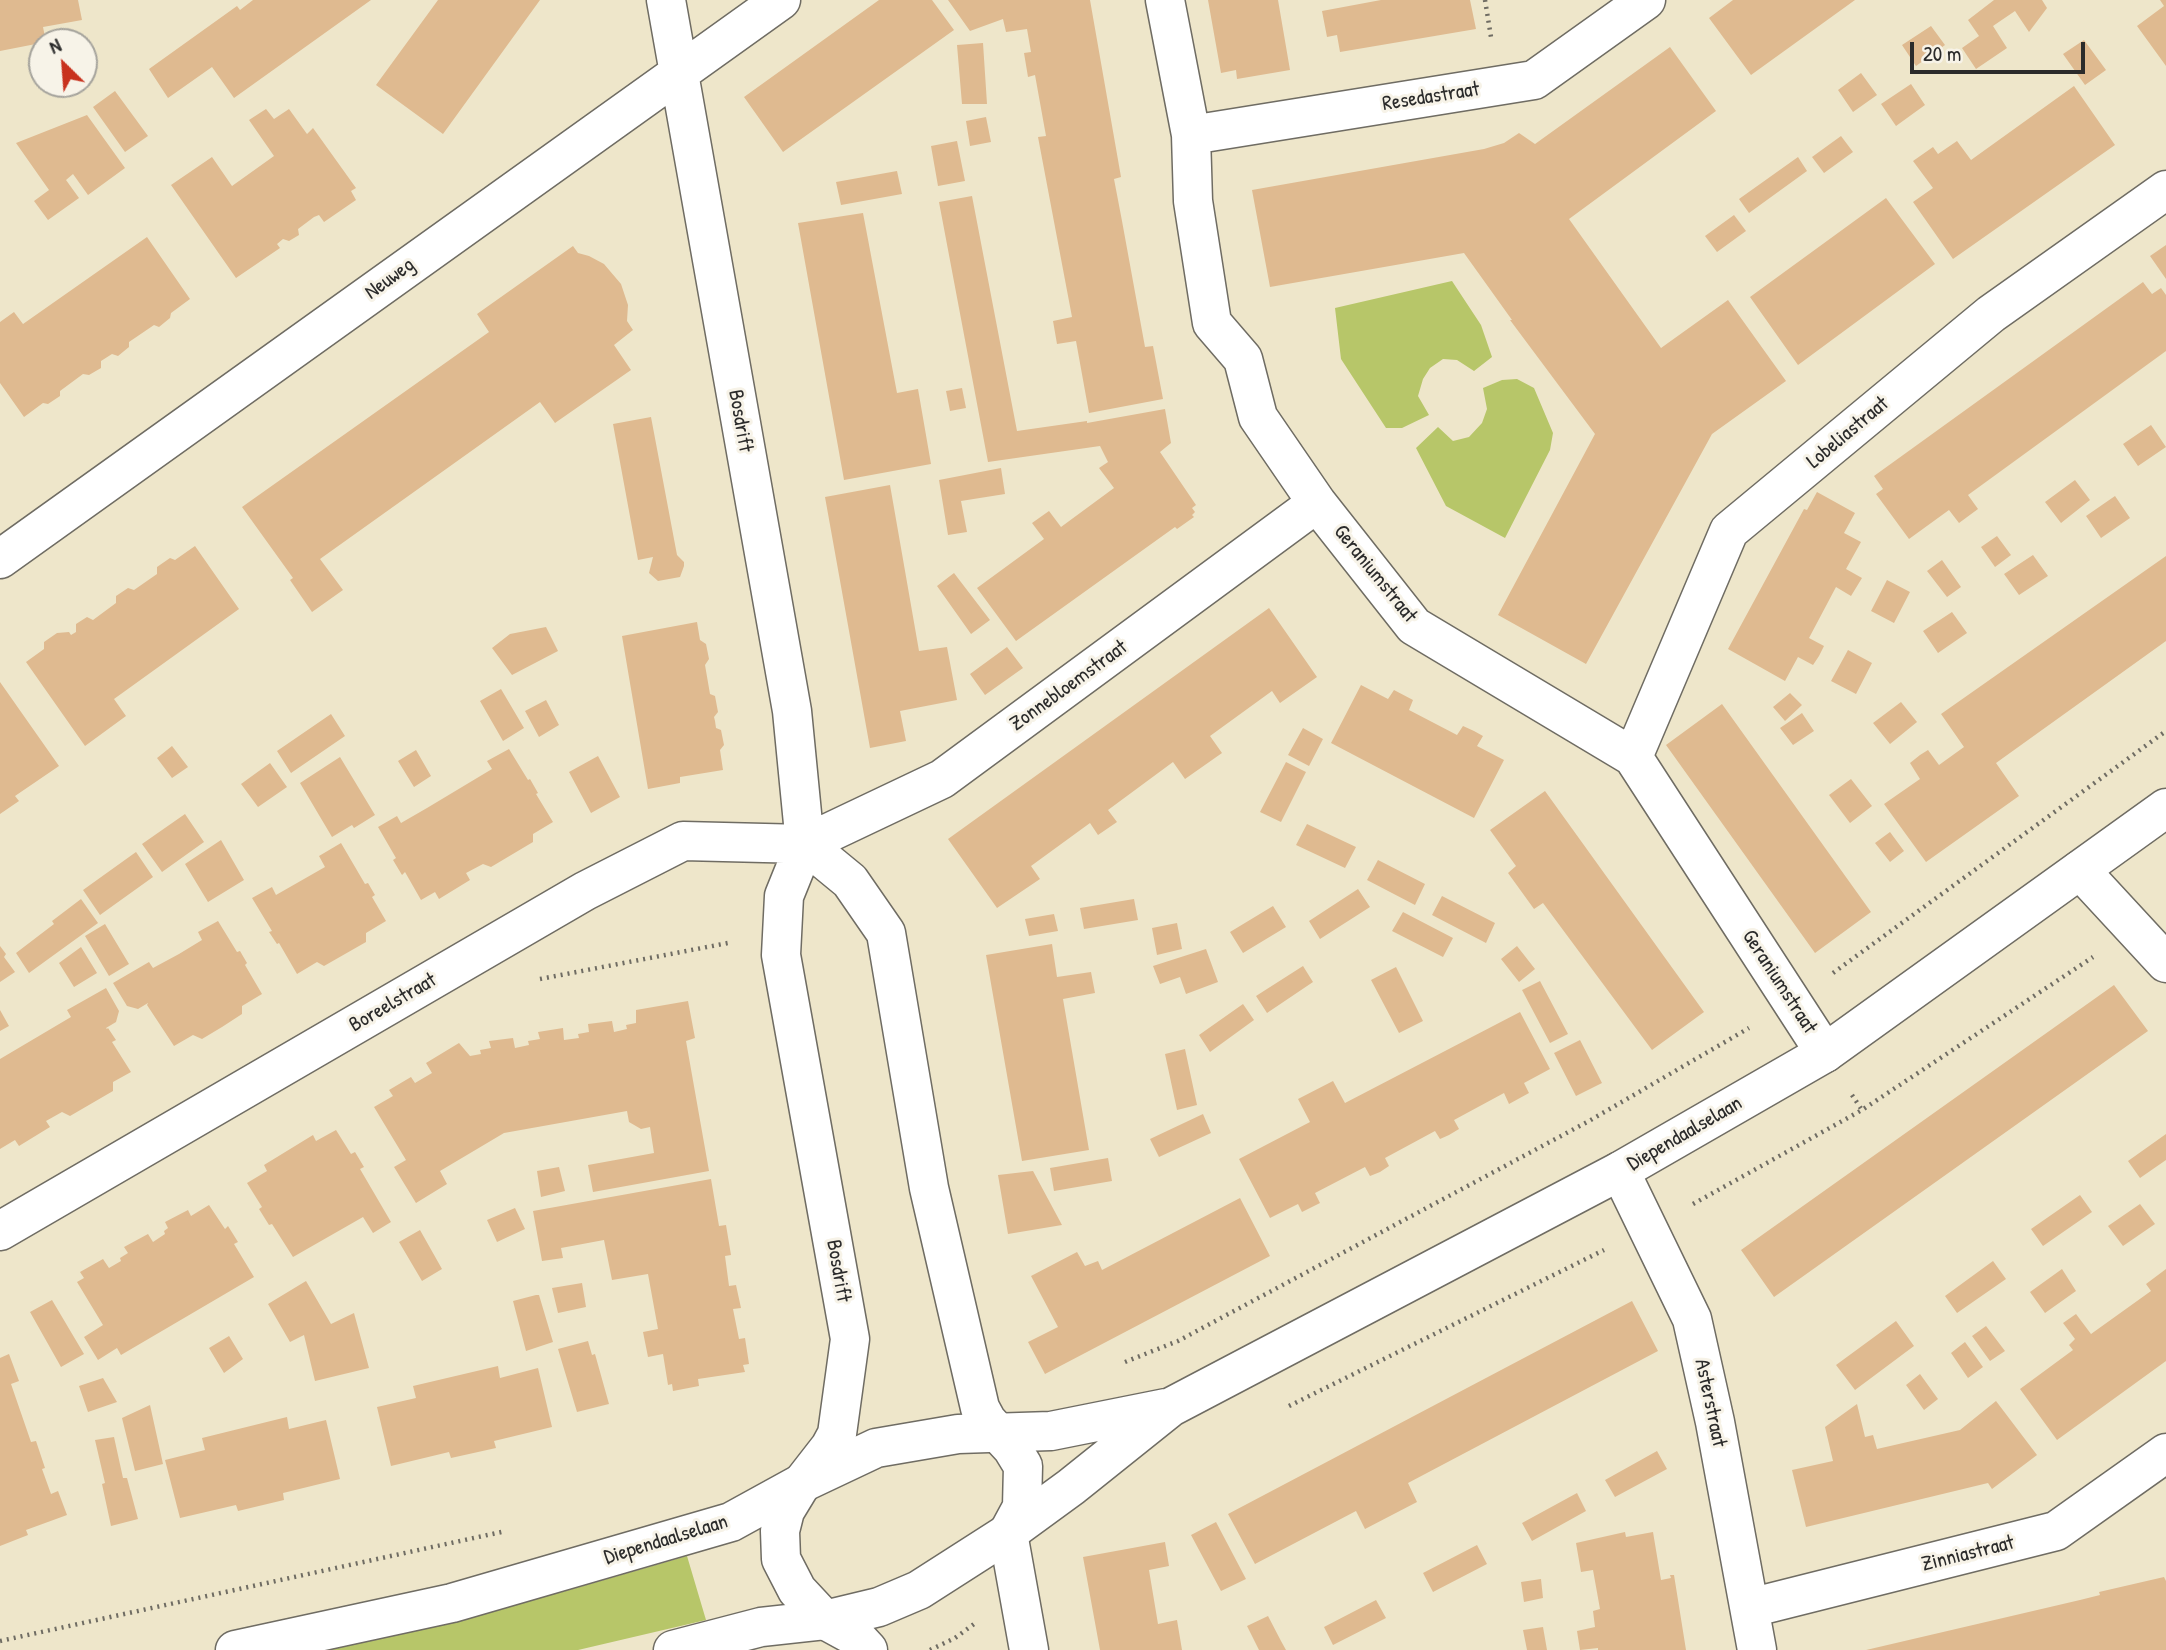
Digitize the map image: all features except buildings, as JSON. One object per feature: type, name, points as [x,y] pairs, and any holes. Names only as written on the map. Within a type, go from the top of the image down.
[{"type":"street","name":"Bosdrift","points":[[666,0],[792,711],[805,844],[784,897],[781,955],[850,1339],[836,1434],[830,1447],[802,1483],[785,1511],[780,1531],[781,1559],[797,1590],[825,1620],[856,1637],[868,1650]]},
{"type":"street","name":"Neuweg","points":[[0,559],[780,0]]},
{"type":"street","name":"Geraniumstraat","points":[[1165,0],[1191,135],[1193,201],[1213,323],[1243,359],[1258,417],[1317,503],[1414,626],[1633,758],[1825,1053]]},
{"type":"street","name":"Resedastraat","points":[[1191,135],[1534,80],[1646,0]]},
{"type":"street","name":"Lobeliastraat","points":[[1633,758],[1729,531],[1991,314],[2166,190]]},
{"type":"street","name":"Zonnebloemstraat","points":[[805,844],[943,779],[1317,503]]},
{"type":"street","name":"Diependaalselaan","points":[[673,1650],[761,1627],[825,1620],[879,1607],[919,1590],[1008,1533],[1071,1487],[1171,1407],[1620,1171],[1825,1053],[2166,808]]},
{"type":"street","name":"Boreelstraat","points":[[0,1231],[585,891],[683,841],[805,844]]},
{"type":"street","points":[[805,844],[850,881],[886,933],[929,1188],[980,1408],[1023,1466],[1022,1507],[1008,1533],[1030,1650]]},
{"type":"street","points":[[2080,870],[2166,963]]},
{"type":"street","name":"Asterstraat","points":[[1620,1171],[1692,1319],[1716,1422],[1757,1650]]},
{"type":"street","name":"Diependaalselaan","points":[[235,1650],[452,1603],[731,1522],[802,1483],[876,1448],[919,1439],[995,1431],[1051,1431],[1171,1407]]},
{"type":"street","name":"Zinniastraat","points":[[1750,1608],[2056,1531],[2166,1453]]},
{"type":"path","points":[[1114,1366],[1178,1340],[1589,1121],[1792,1003],[1956,881],[2166,731]]},
{"type":"path","points":[[471,958],[522,982],[729,943],[729,933]]},
{"type":"path","points":[[0,1641],[511,1530]]},
{"type":"green space","points":[[1452,281],[1481,325],[1492,357],[1474,371],[1457,360],[1443,359],[1430,368],[1423,379],[1418,396],[1429,415],[1402,428],[1386,428],[1341,359],[1335,308]]},
{"type":"green space","points":[[1517,379],[1534,388],[1553,433],[1550,450],[1505,538],[1446,506],[1416,448],[1438,427],[1453,441],[1469,437],[1482,423],[1487,409],[1483,388],[1502,380]]},
{"type":"green space","points":[[687,1556],[706,1620],[578,1650],[324,1650],[562,1592]]}]
